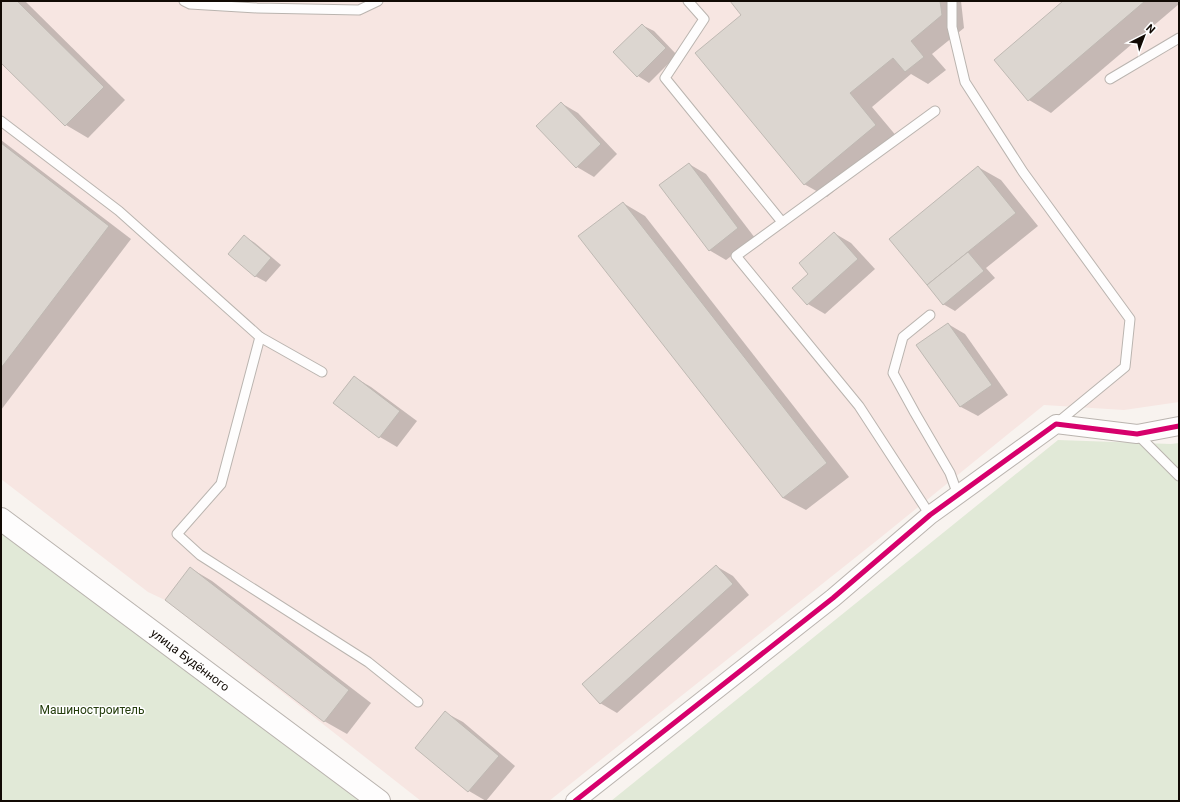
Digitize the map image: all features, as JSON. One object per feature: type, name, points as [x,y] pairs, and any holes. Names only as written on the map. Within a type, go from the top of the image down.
[{"type":"main road","name":"улица Будённого","points":[[1,519],[380,801]]},
{"type":"street","points":[[575,801],[833,598],[930,515],[1056,424],[1137,434],[1179,426]]},
{"type":"lane","points":[[184,1],[190,4],[257,8],[359,10],[378,1]]},
{"type":"lane","points":[[688,1],[704,19],[665,78],[782,222]]},
{"type":"lane","points":[[952,1],[952,27],[965,82],[1023,172],[1130,319],[1125,367],[1056,424]]},
{"type":"lane","points":[[1110,79],[1179,38]]},
{"type":"lane","points":[[930,515],[859,406],[736,256],[934,111]]},
{"type":"lane","points":[[1,121],[119,210],[260,337],[322,372]]},
{"type":"lane","points":[[930,315],[903,337],[893,374],[950,473],[958,495]]},
{"type":"lane","points":[[260,337],[222,484],[177,534],[200,555],[368,662],[418,702]]},
{"type":"lane","points":[[1137,434],[1179,476]]},
{"type":"shaded area","points":[[1,1],[1179,1],[1179,402],[1124,410],[1044,405],[880,538],[549,801],[421,801],[165,600],[148,592],[1,479]]},
{"type":"green space","points":[[1058,440],[1179,443],[1179,801],[611,801]]},
{"type":"green space","name":"Машиностроитель","points":[[1,532],[371,801],[1,801]]},
{"type":"building","points":[[1,1],[17,1],[104,87],[65,126],[1,63]]},
{"type":"building","points":[[730,1],[940,1],[942,15],[911,41],[924,57],[905,72],[893,58],[850,93],[876,125],[804,185],[695,53],[741,15]]},
{"type":"building","points":[[1063,1],[1145,1],[1028,101],[994,60]]},
{"type":"building","points":[[642,24],[666,48],[637,77],[613,52]]},
{"type":"building","points":[[561,102],[601,144],[576,168],[536,126]]},
{"type":"building","points":[[1,143],[109,226],[1,368]]},
{"type":"building","points":[[689,163],[738,228],[709,251],[659,185]]},
{"type":"building","points":[[978,166],[1016,213],[927,285],[889,239]]},
{"type":"building","points":[[623,202],[827,463],[783,498],[578,236]]},
{"type":"building","points":[[834,232],[858,259],[807,305],[792,288],[808,274],[799,263]]},
{"type":"building","points":[[244,235],[271,258],[255,277],[228,254]]},
{"type":"building","points":[[968,252],[984,271],[943,305],[927,285]]},
{"type":"building","points":[[948,323],[992,385],[960,407],[916,345]]},
{"type":"building","points":[[354,376],[400,411],[379,438],[333,403]]},
{"type":"building","points":[[716,565],[733,584],[600,704],[582,684]]},
{"type":"building","points":[[190,567],[349,690],[324,722],[165,600]]},
{"type":"building","points":[[445,711],[499,756],[468,792],[415,748]]},
{"type":"cycle path","points":[[575,801],[833,598],[930,515],[1056,424],[1137,434],[1179,426]]}]
